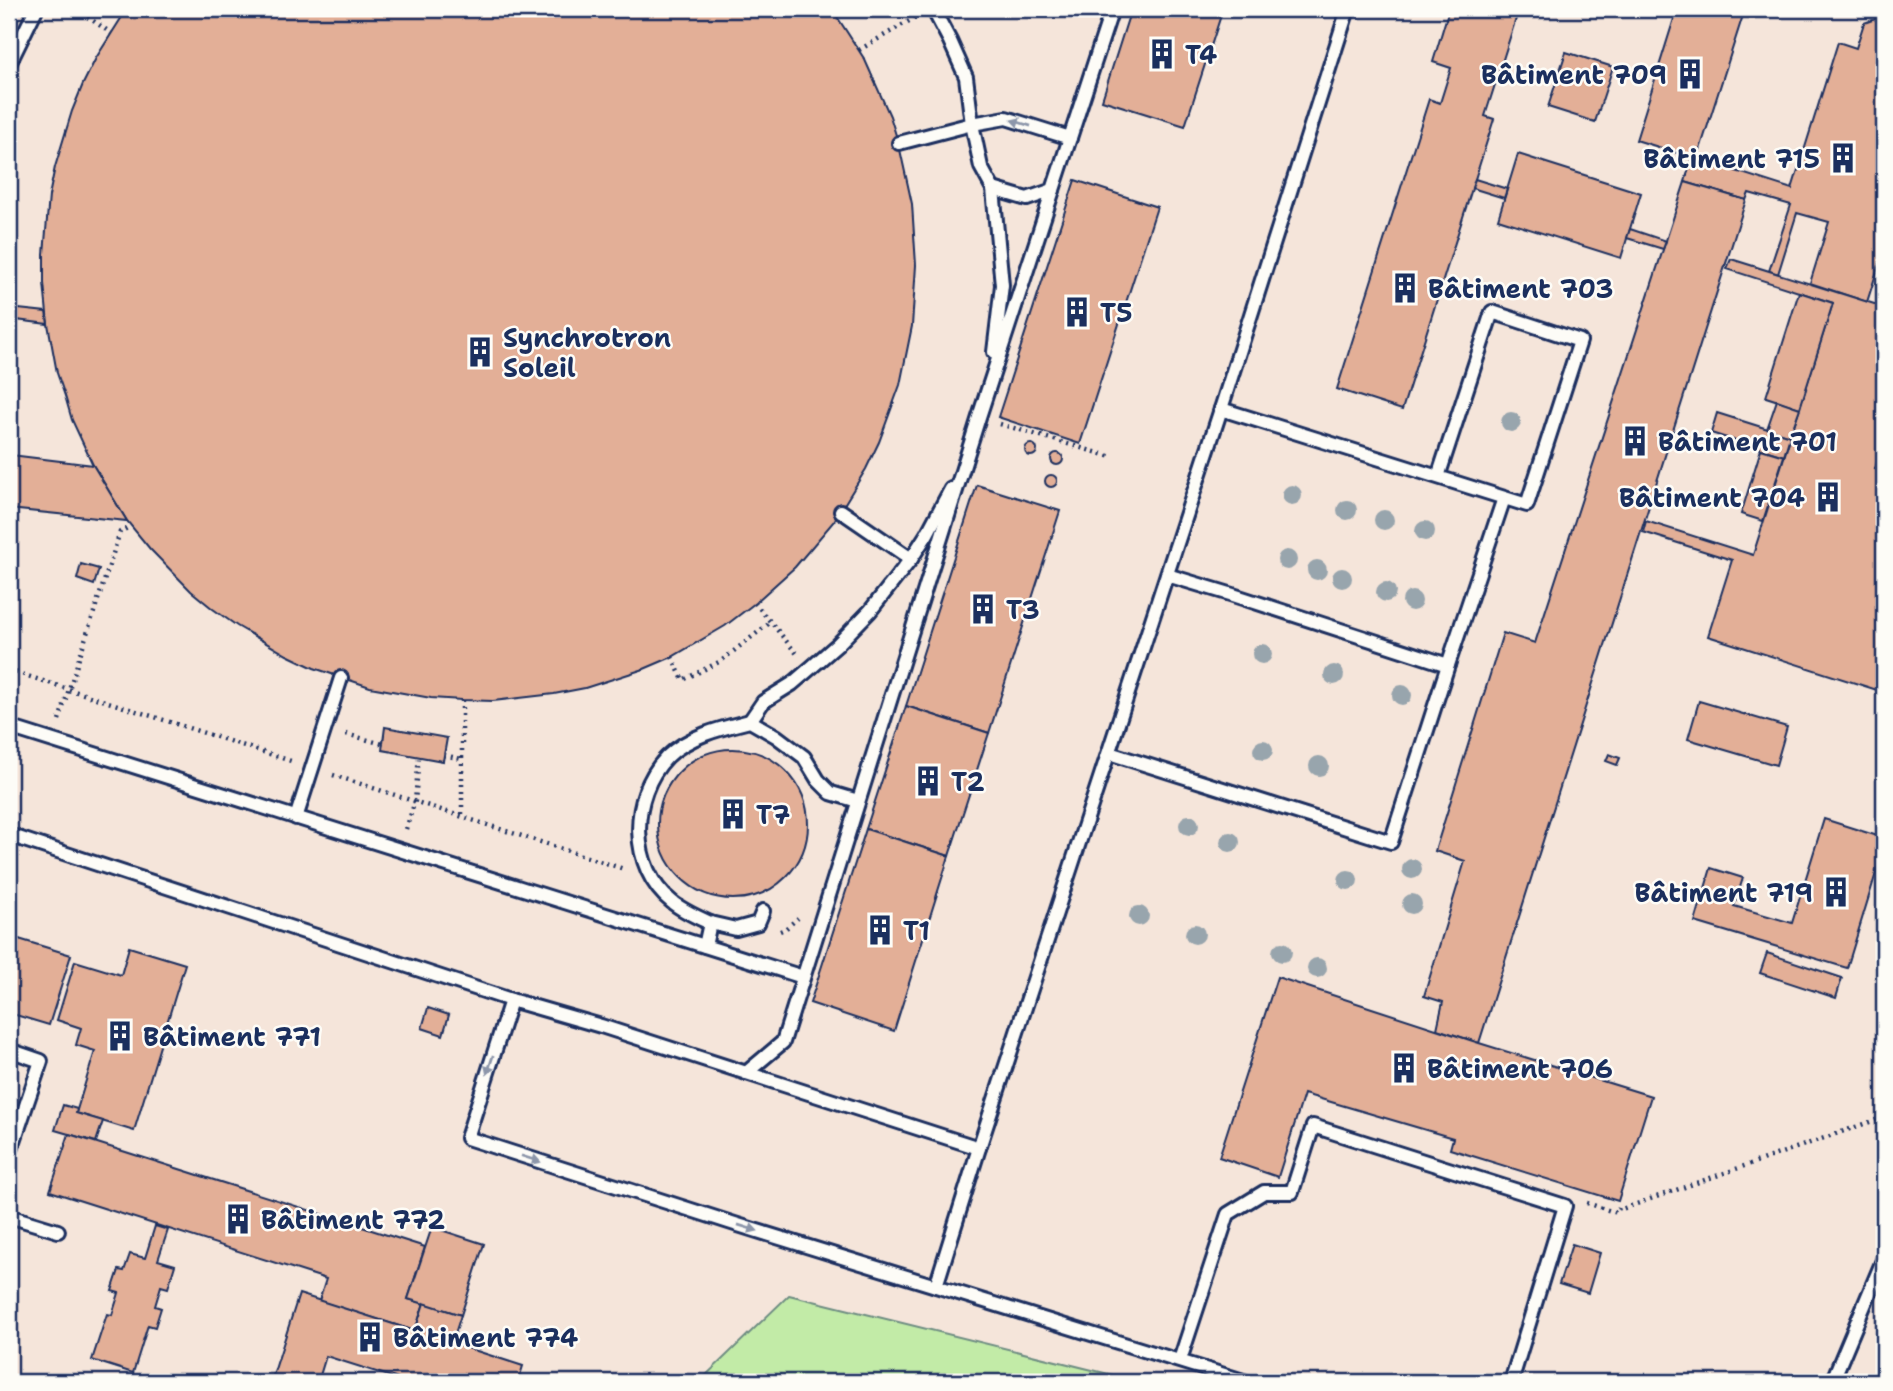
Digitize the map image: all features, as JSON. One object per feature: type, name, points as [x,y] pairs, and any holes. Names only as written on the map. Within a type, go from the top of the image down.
[{"type":"lane","points":[[9,64],[36,9]]},
{"type":"lane","points":[[763,911],[758,923],[736,929],[710,923],[671,902],[655,883],[644,862],[638,836],[639,808],[649,782],[667,757],[690,741],[722,728],[750,721],[763,702],[792,684],[837,645],[870,611],[927,534],[958,475],[979,418],[995,348],[1002,285],[993,188],[981,167],[966,77],[933,9]]},
{"type":"lane","points":[[746,1073],[783,1042],[979,418],[1112,9]]},
{"type":"lane","points":[[936,1286],[1348,9]]},
{"type":"lane","points":[[899,142],[1006,118],[1070,138]]},
{"type":"lane","points":[[993,188],[1027,199],[1053,190]]},
{"type":"lane","points":[[1221,409],[1527,505],[1580,341],[1492,312],[1438,477]]},
{"type":"lane","points":[[1109,753],[1391,842],[1504,498]]},
{"type":"lane","points":[[841,511],[911,559]]},
{"type":"lane","points":[[1167,575],[1448,665]]},
{"type":"lane","points":[[296,818],[341,678]]},
{"type":"lane","points":[[750,721],[804,757],[818,780],[831,793],[858,801]]},
{"type":"lane","points":[[9,727],[803,977]]},
{"type":"lane","points":[[9,835],[511,1000],[601,1026],[979,1148]]},
{"type":"lane","points":[[705,946],[710,923]]},
{"type":"lane","points":[[511,1000],[467,1138],[738,1225],[1247,1382]]},
{"type":"lane","points":[[9,1051],[41,1061],[9,1156]]},
{"type":"lane","points":[[1180,1360],[1228,1214],[1264,1192],[1292,1192],[1313,1126],[1565,1206],[1511,1382]]},
{"type":"lane","points":[[9,1216],[58,1231]]},
{"type":"lane","points":[[1832,1382],[1884,1258]]},
{"type":"path","points":[[76,9],[111,33]]},
{"type":"path","points":[[859,50],[919,16]]},
{"type":"path","points":[[979,418],[1112,457]]},
{"type":"path","points":[[53,741],[120,532],[131,526]]},
{"type":"path","points":[[755,603],[809,669]]},
{"type":"path","points":[[672,657],[683,680],[721,661],[771,622]]},
{"type":"path","points":[[462,700],[462,816]]},
{"type":"path","points":[[325,728],[383,744]]},
{"type":"path","points":[[444,755],[461,759]]},
{"type":"path","points":[[399,850],[415,802],[419,757]]},
{"type":"path","points":[[1565,1206],[1575,1200],[1617,1213],[1619,1208],[1884,1117]]},
{"type":"shaded area","points":[[9,9],[1884,9],[1884,1382],[1141,1382],[790,1295],[699,1382],[9,1382]]},
{"type":"green space","points":[[789,1295],[1141,1382],[699,1382]]},
{"type":"building","name":"Synchrotron Soleil","points":[[127,9],[832,9],[865,60],[890,116],[912,204],[916,265],[912,326],[900,385],[866,469],[834,521],[795,567],[725,626],[672,657],[644,669],[585,688],[554,694],[493,701],[462,700],[431,698],[370,687],[314,668],[287,655],[213,609],[191,591],[150,549],[127,521],[93,465],[72,420],[57,373],[48,324],[44,254],[49,196],[55,167],[83,84]]},
{"type":"building","name":"T4","points":[[1131,9],[1223,9],[1185,126],[1102,100]]},
{"type":"building","name":"Bâtiment 703","points":[[1449,9],[1519,9],[1485,116],[1494,119],[1402,410],[1337,389],[1429,99],[1440,103],[1451,68],[1433,62]]},
{"type":"building","name":"Bâtiment 709","points":[[1677,9],[1745,9],[1697,159],[1636,140]]},
{"type":"building","name":"Bâtiment 715","points":[[1884,16],[1884,249],[1867,302],[1810,283],[1829,222],[1797,213],[1778,274],[1769,271],[1791,205],[1749,193],[1746,200],[1685,182],[1692,157],[1792,189],[1838,42],[1856,48],[1864,23]]},
{"type":"building","points":[[1566,52],[1613,67],[1595,122],[1548,107]]},
{"type":"building","points":[[1518,154],[1641,193],[1621,258],[1498,219]]},
{"type":"building","points":[[1475,179],[1507,189],[1504,198],[1472,188]]},
{"type":"building","name":"T5","points":[[1075,180],[1157,207],[1080,444],[998,417]]},
{"type":"building","name":"Bâtiment 701","points":[[1685,182],[1746,200],[1479,1043],[1437,1029],[1443,1002],[1424,996],[1465,861],[1435,851],[1503,633],[1535,643]]},
{"type":"building","points":[[1630,229],[1666,241],[1663,249],[1627,238]]},
{"type":"building","name":"Bâtiment 704","points":[[1731,259],[1884,307],[1884,438],[1875,469],[1884,472],[1884,668],[1877,690],[1708,636],[1732,560],[1643,532],[1646,521],[1753,555],[1833,303],[1727,269]]},
{"type":"building","points":[[1799,292],[1833,303],[1800,408],[1766,397]]},
{"type":"building","points":[[9,308],[46,312],[48,324],[9,319]]},
{"type":"building","points":[[1777,400],[1800,408],[1790,436],[1767,429]]},
{"type":"building","points":[[1717,413],[1790,436],[1784,456],[1711,433]]},
{"type":"building","points":[[9,436],[13,436],[9,479]]},
{"type":"building","points":[[1031,444],[1037,450],[1031,456],[1025,450]]},
{"type":"building","points":[[1761,449],[1784,456],[1763,521],[1741,514]]},
{"type":"building","points":[[1057,453],[1063,459],[1057,465],[1051,459]]},
{"type":"building","points":[[11,455],[93,465],[127,521],[9,509]]},
{"type":"building","points":[[1051,475],[1057,481],[1051,487],[1045,481]]},
{"type":"building","name":"T3","points":[[977,485],[1060,511],[989,733],[906,706]]},
{"type":"building","points":[[81,564],[99,569],[94,585],[77,579]]},
{"type":"building","points":[[1699,701],[1787,727],[1776,765],[1688,739]]},
{"type":"building","name":"T2","points":[[906,706],[989,733],[949,856],[866,829]]},
{"type":"building","points":[[385,727],[447,738],[443,761],[382,750]]},
{"type":"building","name":"T7","points":[[733,749],[762,754],[786,771],[803,795],[808,824],[803,853],[786,877],[762,894],[733,899],[704,894],[680,877],[663,853],[658,824],[663,795],[680,771],[704,754]]},
{"type":"building","points":[[1609,754],[1620,758],[1617,765],[1606,761]]},
{"type":"building","name":"Bâtiment 719","points":[[1824,819],[1884,838],[1884,847],[1847,968],[1695,922],[1711,868],[1743,878],[1734,906],[1792,923]]},
{"type":"building","name":"T1","points":[[866,829],[949,856],[894,1031],[810,1003]]},
{"type":"building","points":[[9,936],[71,955],[49,1025],[9,1013]]},
{"type":"building","name":"Bâtiment 771","points":[[129,947],[185,964],[134,1131],[76,1113],[95,1051],[76,1045],[81,1028],[57,1020],[75,961],[121,975]]},
{"type":"building","points":[[1767,953],[1842,978],[1836,998],[1760,973]]},
{"type":"building","name":"Bâtiment 706","points":[[1277,977],[1651,1096],[1618,1201],[1450,1149],[1453,1138],[1304,1094],[1278,1177],[1219,1157]]},
{"type":"building","points":[[428,1008],[449,1015],[443,1035],[422,1028]]},
{"type":"building","points":[[63,1105],[77,1109],[76,1113],[103,1121],[96,1142],[55,1130]]},
{"type":"building","name":"Bâtiment 772","points":[[69,1134],[425,1247],[408,1299],[424,1303],[415,1331],[319,1301],[326,1279],[50,1191]]},
{"type":"building","points":[[155,1226],[168,1230],[158,1260],[175,1265],[168,1288],[161,1286],[155,1306],[161,1308],[155,1327],[148,1325],[133,1373],[92,1360],[107,1314],[112,1315],[119,1293],[112,1291],[119,1270],[124,1271],[130,1254],[145,1258]]},
{"type":"building","points":[[432,1227],[484,1244],[461,1315],[408,1299]]},
{"type":"building","points":[[1572,1244],[1600,1253],[1588,1293],[1559,1284]]},
{"type":"building","name":"Bâtiment 774","points":[[299,1294],[415,1331],[424,1303],[461,1315],[452,1343],[523,1366],[518,1382],[408,1382],[326,1356],[318,1382],[271,1382]]},
{"type":"place","name":"T4","points":[[1162,54]]},
{"type":"place","name":"Bâtiment 709","points":[[1690,74]]},
{"type":"place","name":"Bâtiment 715","points":[[1843,158]]},
{"type":"place","name":"Bâtiment 703","points":[[1405,288]]},
{"type":"place","name":"T5","points":[[1077,312]]},
{"type":"place","name":"Synchrotron Soleil","points":[[480,352]]},
{"type":"place","name":"Bâtiment 701","points":[[1635,441]]},
{"type":"place","name":"Bâtiment 704","points":[[1828,497]]},
{"type":"place","name":"T3","points":[[983,609]]},
{"type":"place","name":"T2","points":[[928,781]]},
{"type":"place","name":"T7","points":[[733,814]]},
{"type":"place","name":"Bâtiment 719","points":[[1836,892]]},
{"type":"place","name":"T1","points":[[880,930]]},
{"type":"place","name":"Bâtiment 771","points":[[120,1036]]},
{"type":"place","name":"Bâtiment 706","points":[[1404,1068]]},
{"type":"place","name":"Bâtiment 772","points":[[238,1219]]},
{"type":"place","name":"Bâtiment 774","points":[[370,1337]]}]
